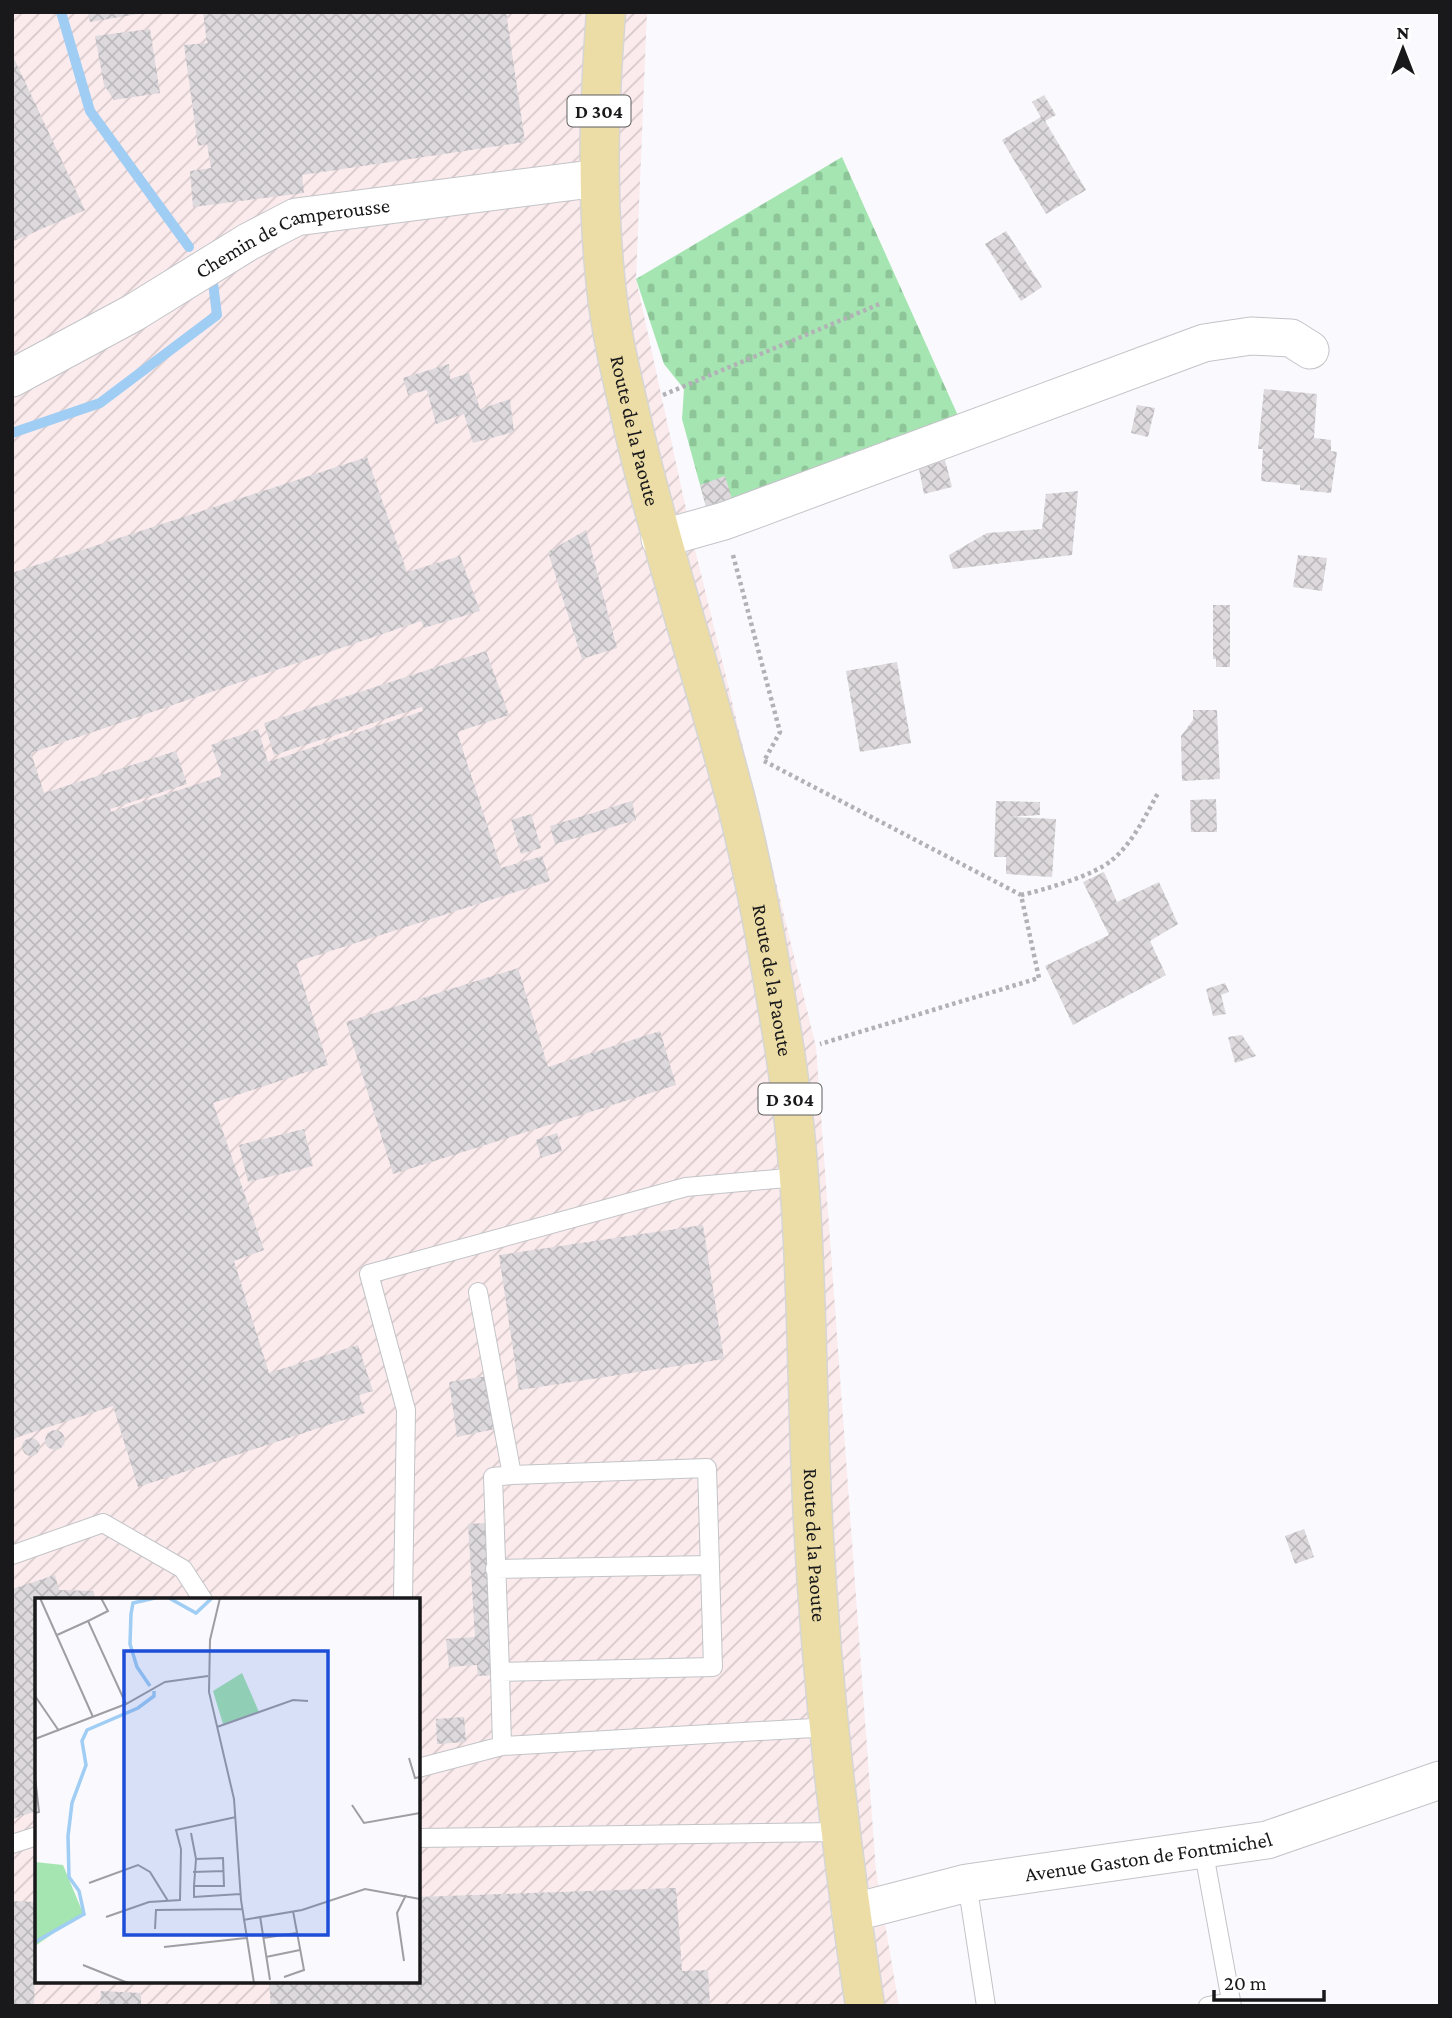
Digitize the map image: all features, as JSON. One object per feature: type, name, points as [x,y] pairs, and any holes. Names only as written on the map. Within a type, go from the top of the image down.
[{"type":"main road","name":"Route de la Paoute","points":[[606,12],[599,112],[599,178],[606,289],[628,406],[660,540],[720,745],[761,908],[785,1054],[798,1177],[812,1504],[830,1727],[839,1832],[864,2006]]},
{"type":"street","name":"Chemin de Camperousse","points":[[14,373],[133,313],[248,242],[296,218],[599,178]]},
{"type":"street","points":[[660,540],[724,521],[1204,344],[1251,336],[1291,338],[1310,350]]},
{"type":"street","name":"Avenue Gaston de Fontmichel","points":[[851,1913],[967,1883],[1267,1840],[1440,1780]]},
{"type":"lane","points":[[403,1598],[406,1410],[369,1274],[686,1187],[798,1177]]},
{"type":"lane","points":[[478,1293],[512,1475]]},
{"type":"lane","points":[[500,1672],[713,1667],[707,1468],[493,1477],[502,1746]]},
{"type":"lane","points":[[12,1555],[103,1523],[183,1569],[202,1598]]},
{"type":"lane","points":[[495,1569],[710,1565]]},
{"type":"lane","points":[[420,1767],[502,1746],[830,1727]]},
{"type":"lane","points":[[420,1838],[839,1832]]},
{"type":"lane","points":[[12,1844],[35,1837]]},
{"type":"lane","points":[[1203,1848],[1232,2004],[1208,2006]]},
{"type":"lane","points":[[967,1883],[986,2006]]},
{"type":"path","points":[[628,406],[684,388],[882,303]]},
{"type":"path","points":[[724,521],[780,732],[764,761]]},
{"type":"path","points":[[720,745],[764,761],[1021,895],[1048,889],[1112,861],[1143,822],[1158,793]]},
{"type":"path","points":[[785,1054],[1039,978],[1021,895]]},
{"type":"shaded area","points":[[12,12],[647,12],[636,279],[693,541],[816,1047],[876,1871],[899,2006],[12,2006]]},
{"type":"green space","points":[[842,157],[964,429],[708,514],[682,419],[684,389],[664,364],[636,279]]},
{"type":"building","points":[[88,12],[138,12],[138,14],[90,22]]},
{"type":"building","points":[[203,12],[506,12],[525,142],[302,175],[304,193],[193,207],[190,171],[211,168],[207,144],[198,146],[184,45],[207,43]]},
{"type":"building","points":[[150,29],[160,93],[114,100],[104,85],[95,36]]},
{"type":"building","points":[[12,54],[85,210],[12,242]]},
{"type":"building","points":[[1044,95],[1056,115],[1045,121],[1086,190],[1046,214],[1002,140],[1041,117],[1032,102]]},
{"type":"building","points":[[1006,231],[1042,287],[1021,301],[985,244]]},
{"type":"building","points":[[449,364],[450,379],[469,373],[480,409],[510,399],[514,432],[473,443],[464,414],[436,424],[427,390],[408,395],[403,378]]},
{"type":"building","points":[[1264,389],[1317,394],[1314,438],[1331,440],[1331,451],[1337,452],[1331,493],[1300,490],[1300,485],[1261,481],[1263,449],[1258,449]]},
{"type":"building","points":[[1137,405],[1155,408],[1148,437],[1131,433]]},
{"type":"building","points":[[367,457],[407,572],[460,556],[480,611],[424,628],[421,621],[31,753],[44,793],[176,751],[187,784],[110,809],[111,812],[222,776],[211,745],[258,729],[268,762],[423,711],[422,707],[274,755],[264,723],[486,651],[509,715],[457,732],[501,868],[542,856],[550,881],[296,962],[328,1065],[213,1103],[264,1250],[234,1261],[269,1373],[358,1345],[373,1391],[359,1395],[365,1413],[138,1487],[113,1406],[12,1439],[12,573]]},
{"type":"building","points":[[945,460],[952,487],[924,494],[919,469]]},
{"type":"building","points":[[725,476],[734,505],[708,514],[700,485]]},
{"type":"building","points":[[1078,491],[1072,555],[953,569],[949,555],[987,533],[1042,529],[1046,494]]},
{"type":"building","points":[[586,530],[617,648],[582,659],[548,552]]},
{"type":"building","points":[[1298,555],[1327,558],[1322,591],[1293,587]]},
{"type":"building","points":[[1213,605],[1230,605],[1230,667],[1216,667],[1216,659],[1213,659]]},
{"type":"building","points":[[897,662],[911,743],[860,752],[846,671]]},
{"type":"building","points":[[1193,710],[1217,710],[1220,779],[1182,781],[1181,736],[1193,720]]},
{"type":"building","points":[[1216,799],[1217,832],[1191,832],[1190,800]]},
{"type":"building","points":[[632,801],[636,820],[555,844],[550,826]]},
{"type":"building","points":[[996,801],[1040,802],[1040,815],[1008,817],[1056,819],[1052,877],[1006,874],[1006,857],[994,857]]},
{"type":"building","points":[[531,814],[541,848],[521,854],[511,820]]},
{"type":"building","points":[[1104,872],[1117,902],[1159,882],[1178,924],[1150,941],[1166,975],[1073,1025],[1045,966],[1109,935],[1083,882]]},
{"type":"building","points":[[518,968],[548,1067],[660,1031],[676,1085],[393,1174],[346,1022]]},
{"type":"building","points":[[1225,983],[1229,992],[1221,995],[1226,1014],[1213,1016],[1206,989]]},
{"type":"building","points":[[1242,1035],[1256,1056],[1235,1063],[1228,1037]]},
{"type":"building","points":[[304,1129],[313,1166],[248,1182],[239,1145]]},
{"type":"building","points":[[557,1133],[562,1151],[541,1158],[536,1140]]},
{"type":"building","points":[[703,1225],[724,1359],[519,1390],[499,1255]]},
{"type":"building","points":[[487,1376],[495,1429],[457,1437],[449,1382]]},
{"type":"building","points":[[55,1430],[62,1433],[65,1440],[62,1447],[55,1450],[48,1447],[45,1440],[48,1433]]},
{"type":"building","points":[[31,1438],[37,1441],[40,1447],[37,1453],[31,1456],[25,1453],[22,1447],[25,1441]]},
{"type":"building","points":[[485,1523],[495,1675],[478,1676],[477,1665],[449,1667],[446,1639],[475,1637],[468,1524]]},
{"type":"building","points":[[1304,1529],[1314,1557],[1295,1564],[1285,1536]]},
{"type":"building","points":[[55,1575],[59,1590],[93,1591],[95,1598],[35,1598],[35,1812],[12,1819],[12,1589]]},
{"type":"building","points":[[464,1717],[466,1742],[437,1744],[436,1719]]},
{"type":"building","points":[[676,1888],[682,1971],[708,1970],[710,2006],[271,2006],[269,1983],[420,1983],[420,1897]]},
{"type":"building","points":[[12,1901],[35,1902],[34,2006],[12,2006]]},
{"type":"building","points":[[101,1991],[141,1993],[141,2006],[100,2006]]},
{"type":"waterway","points":[[61,12],[90,111],[189,247]]},
{"type":"waterway","points":[[12,433],[100,403],[217,315],[212,275]]}]
